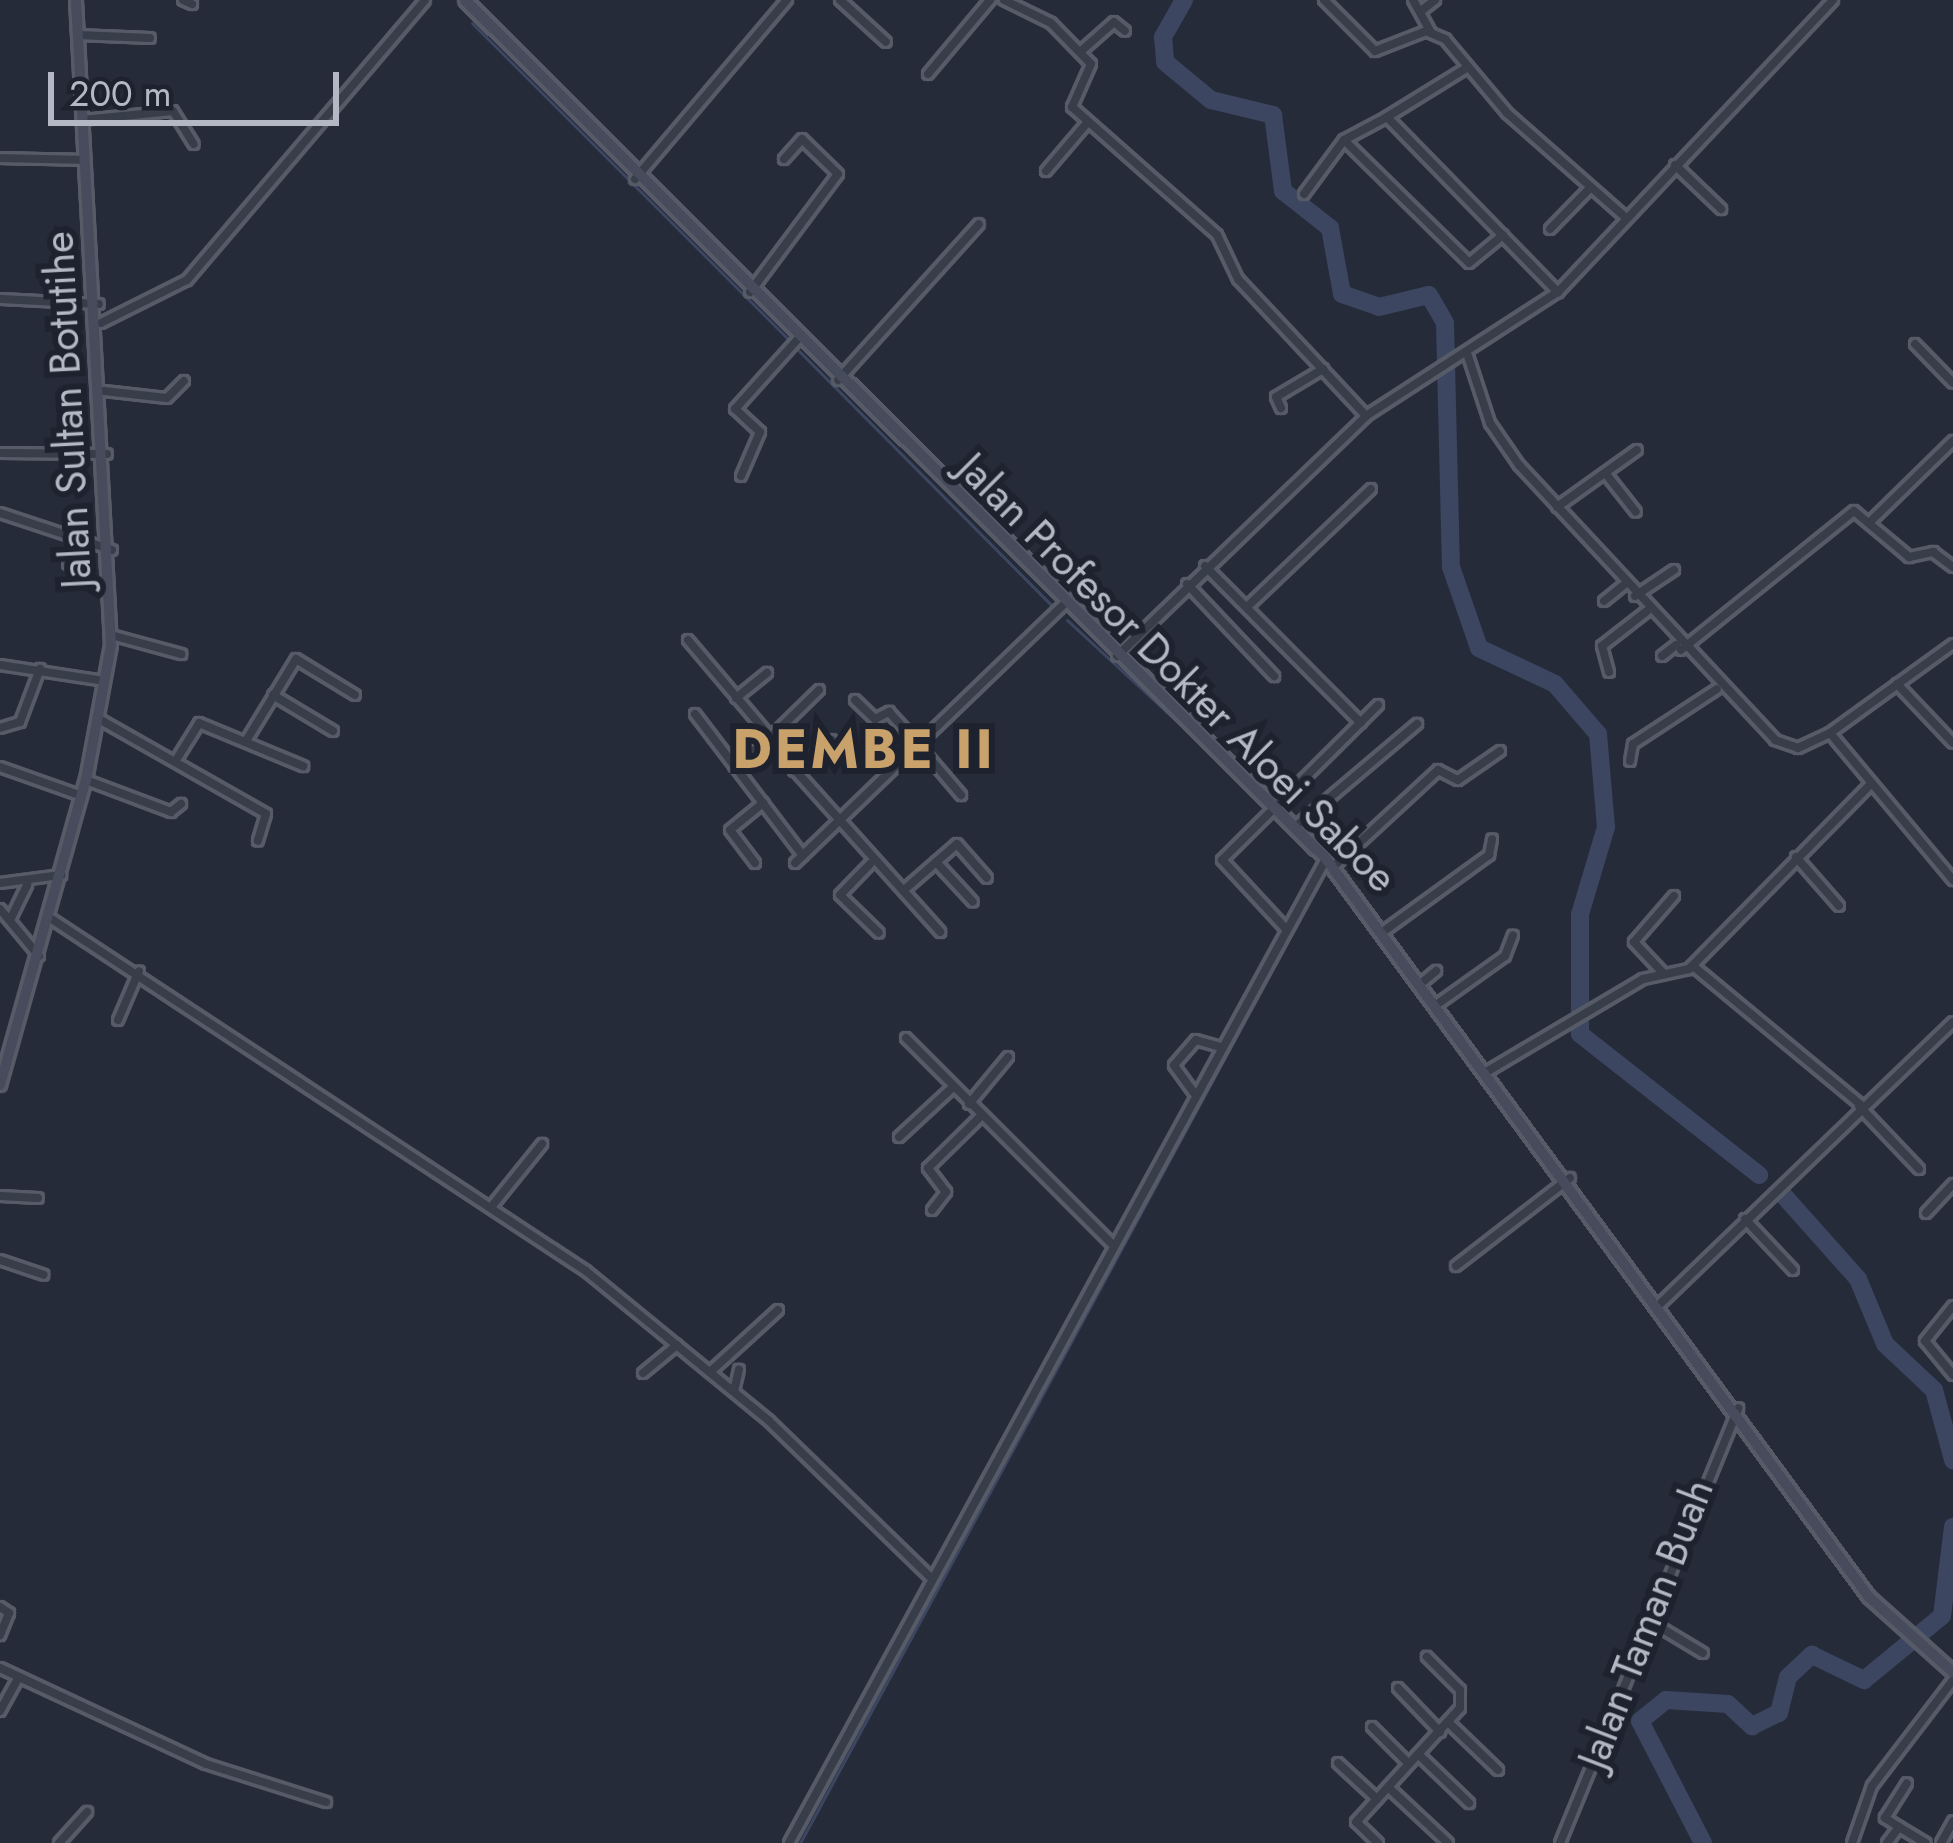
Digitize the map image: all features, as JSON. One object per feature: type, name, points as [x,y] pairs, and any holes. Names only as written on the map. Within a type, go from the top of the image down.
[{"type":"street","name":"Jalan Sultan Botutihe","points":[[0,1085],[78,814],[107,683],[111,635],[112,550],[101,323],[76,0]]},
{"type":"street","points":[[101,323],[188,280],[424,0]]},
{"type":"street","name":"Jalan Profesor Dokter Aloei Saboe","points":[[465,0],[635,179],[1330,863],[1424,981],[1903,1634],[1953,1676]]},
{"type":"street","points":[[635,179],[787,0]]},
{"type":"street","points":[[840,0],[886,42]]},
{"type":"street","points":[[928,74],[990,0]]},
{"type":"street","points":[[1004,0],[1080,52],[1092,69],[1070,103],[1087,123],[1208,226],[1238,279],[1366,416]]},
{"type":"street","points":[[1324,0],[1375,51],[1431,32]]},
{"type":"street","points":[[1413,0],[1431,32],[1589,188],[1625,217]]},
{"type":"street","points":[[1421,10],[1435,0]]},
{"type":"street","points":[[1117,656],[1205,566],[1366,416],[1430,370],[1456,359],[1558,292],[1833,0]]},
{"type":"street","points":[[1080,52],[1112,24],[1125,31]]},
{"type":"street","points":[[78,35],[150,38]]},
{"type":"street","points":[[1304,194],[1344,140],[1468,68]]},
{"type":"street","points":[[83,121],[173,111],[188,119],[194,144]]},
{"type":"street","points":[[1387,117],[1558,292]]},
{"type":"street","points":[[1046,171],[1087,123]]},
{"type":"street","points":[[749,292],[838,174],[802,139],[784,159]]},
{"type":"street","points":[[1344,140],[1469,263],[1503,235]]},
{"type":"street","points":[[0,158],[87,160]]},
{"type":"street","points":[[1676,165],[1720,209]]},
{"type":"street","points":[[1550,229],[1589,188]]},
{"type":"street","points":[[838,380],[979,224]]},
{"type":"street","points":[[1,299],[99,304]]},
{"type":"street","points":[[741,476],[760,432],[735,409],[799,338]]},
{"type":"street","points":[[1915,344],[1953,382]]},
{"type":"street","points":[[1467,352],[1490,423],[1557,507],[1717,689],[1787,748],[1830,733],[1953,644]]},
{"type":"street","points":[[1281,408],[1276,397],[1323,369]]},
{"type":"street","points":[[104,391],[167,398],[184,381]]},
{"type":"street","points":[[1871,521],[1953,441]]},
{"type":"street","points":[[1557,507],[1637,450]]},
{"type":"street","points":[[0,453],[106,454]]},
{"type":"street","points":[[1606,474],[1636,512]]},
{"type":"street","points":[[1247,607],[1371,489]]},
{"type":"street","points":[[1662,656],[1854,511],[1909,557],[1933,552],[1953,567]]},
{"type":"street","points":[[0,513],[112,550]]},
{"type":"street","points":[[68,564],[76,538]]},
{"type":"street","points":[[1205,566],[1361,724]]},
{"type":"street","points":[[1635,596],[1674,570]]},
{"type":"street","points":[[1187,584],[1274,676]]},
{"type":"street","points":[[1604,601],[1625,584]]},
{"type":"street","points":[[695,714],[763,803],[799,860],[1064,604]]},
{"type":"street","points":[[1609,673],[1602,646],[1647,611]]},
{"type":"street","points":[[111,635],[181,654]]},
{"type":"street","points":[[688,640],[838,827],[940,932]]},
{"type":"street","points":[[246,741],[298,659],[355,695]]},
{"type":"street","points":[[0,664],[107,683]]},
{"type":"street","points":[[0,728],[20,722],[40,669]]},
{"type":"street","points":[[736,698],[767,674]]},
{"type":"street","points":[[1897,684],[1953,743]]},
{"type":"street","points":[[1630,761],[1633,744],[1717,689]]},
{"type":"street","points":[[734,766],[819,690]]},
{"type":"street","points":[[273,695],[333,731]]},
{"type":"street","points":[[855,700],[875,719],[889,712],[961,795]]},
{"type":"street","points":[[1286,929],[1222,860],[1378,705]]},
{"type":"street","points":[[100,719],[178,758],[266,814],[258,841]]},
{"type":"street","points":[[178,758],[199,723],[303,766]]},
{"type":"street","points":[[1295,827],[1417,724]]},
{"type":"street","points":[[1830,733],[1953,880]]},
{"type":"street","points":[[794,771],[832,740]]},
{"type":"street","points":[[789,1843],[1286,929],[1330,863],[1438,770],[1458,780],[1500,751]]},
{"type":"street","points":[[0,766],[82,796]]},
{"type":"street","points":[[86,780],[171,812],[181,804]]},
{"type":"street","points":[[1488,1071],[1558,1028],[1664,974],[1693,966],[1870,785]]},
{"type":"street","points":[[755,863],[730,830],[763,803]]},
{"type":"street","points":[[1384,931],[1489,855],[1492,838]]},
{"type":"street","points":[[904,890],[958,845],[987,878]]},
{"type":"street","points":[[1796,857],[1839,905]]},
{"type":"street","points":[[936,862],[973,902]]},
{"type":"street","points":[[870,864],[840,895],[879,933]]},
{"type":"street","points":[[0,883],[29,883],[61,875]]},
{"type":"street","points":[[10,920],[29,883]]},
{"type":"street","points":[[1664,974],[1634,942],[1674,896]]},
{"type":"street","points":[[0,909],[39,956]]},
{"type":"street","points":[[50,918],[140,971],[492,1206],[734,1391],[930,1577]]},
{"type":"street","points":[[1438,1003],[1505,956],[1513,935]]},
{"type":"street","points":[[1693,966],[1765,1035],[1803,1051],[1918,1169]]},
{"type":"street","points":[[118,1020],[140,971]]},
{"type":"street","points":[[1424,981],[1436,971]]},
{"type":"street","points":[[1661,1303],[1787,1174],[1953,1022]]},
{"type":"street","points":[[0,1026],[16,1032]]},
{"type":"street","points":[[906,1038],[1111,1244]]},
{"type":"street","points":[[1194,1093],[1174,1065],[1196,1040],[1220,1047]]},
{"type":"street","points":[[969,1104],[1008,1057]]},
{"type":"street","points":[[899,1137],[953,1087]]},
{"type":"street","points":[[932,1210],[946,1192],[928,1168],[981,1116]]},
{"type":"street","points":[[492,1206],[542,1144]]},
{"type":"street","points":[[1456,1266],[1570,1178]]},
{"type":"street","points":[[1926,1214],[1953,1184]]},
{"type":"street","points":[[0,1196],[38,1198]]},
{"type":"street","points":[[1745,1219],[1792,1270]]},
{"type":"street","points":[[0,1260],[44,1275]]},
{"type":"street","points":[[1953,1306],[1925,1341],[1953,1375]]},
{"type":"street","points":[[710,1372],[778,1310]]},
{"type":"street","points":[[643,1373],[676,1345]]},
{"type":"street","points":[[734,1391],[739,1370]]},
{"type":"street","name":"Jalan Taman Buah","points":[[1560,1843],[1738,1408]]},
{"type":"street","points":[[0,1607],[9,1613],[0,1635]]},
{"type":"street","points":[[1648,1620],[1703,1653]]},
{"type":"street","points":[[1378,1843],[1356,1822],[1449,1723],[1460,1690],[1427,1657]]},
{"type":"street","points":[[0,1668],[206,1764],[326,1802]]},
{"type":"street","points":[[1852,1843],[1872,1786],[1953,1676]]},
{"type":"street","points":[[0,1711],[18,1678]]},
{"type":"street","points":[[1397,1688],[1440,1732]]},
{"type":"street","points":[[1449,1723],[1498,1770]]},
{"type":"street","points":[[1372,1726],[1409,1763]]},
{"type":"street","points":[[1418,1754],[1469,1803]]},
{"type":"street","points":[[1339,1763],[1377,1799]]},
{"type":"street","points":[[1907,1783],[1885,1818],[1926,1843]]},
{"type":"street","points":[[1388,1787],[1448,1843]]},
{"type":"street","points":[[59,1843],[87,1812]]},
{"type":"street","points":[[1941,1843],[1953,1821]]},
{"type":"street","points":[[1888,1843],[1899,1827]]},
{"type":"waterway","points":[[1184,0],[1163,37],[1165,62],[1211,100],[1273,115],[1283,191],[1330,228],[1342,294],[1379,307],[1429,295],[1445,323],[1451,567],[1479,648],[1555,684],[1598,734],[1606,827],[1580,914],[1580,1034],[1759,1175]]},
{"type":"waterway","points":[[472,23],[791,342]]},
{"type":"waterway","points":[[799,351],[1053,607]]},
{"type":"waterway","points":[[1067,620],[1233,773]]},
{"type":"waterway","points":[[1287,828],[1309,854]]},
{"type":"waterway","points":[[800,1843],[1323,876]]},
{"type":"waterway","points":[[1785,1197],[1858,1279],[1885,1344],[1934,1390],[1953,1460]]},
{"type":"waterway","points":[[1703,1843],[1640,1721],[1666,1700],[1728,1704],[1752,1726],[1779,1713],[1788,1677],[1812,1655],[1864,1680],[1942,1616],[1953,1527]]},
{"type":"district","name":"DEMBE II","points":[[864,749]]}]
